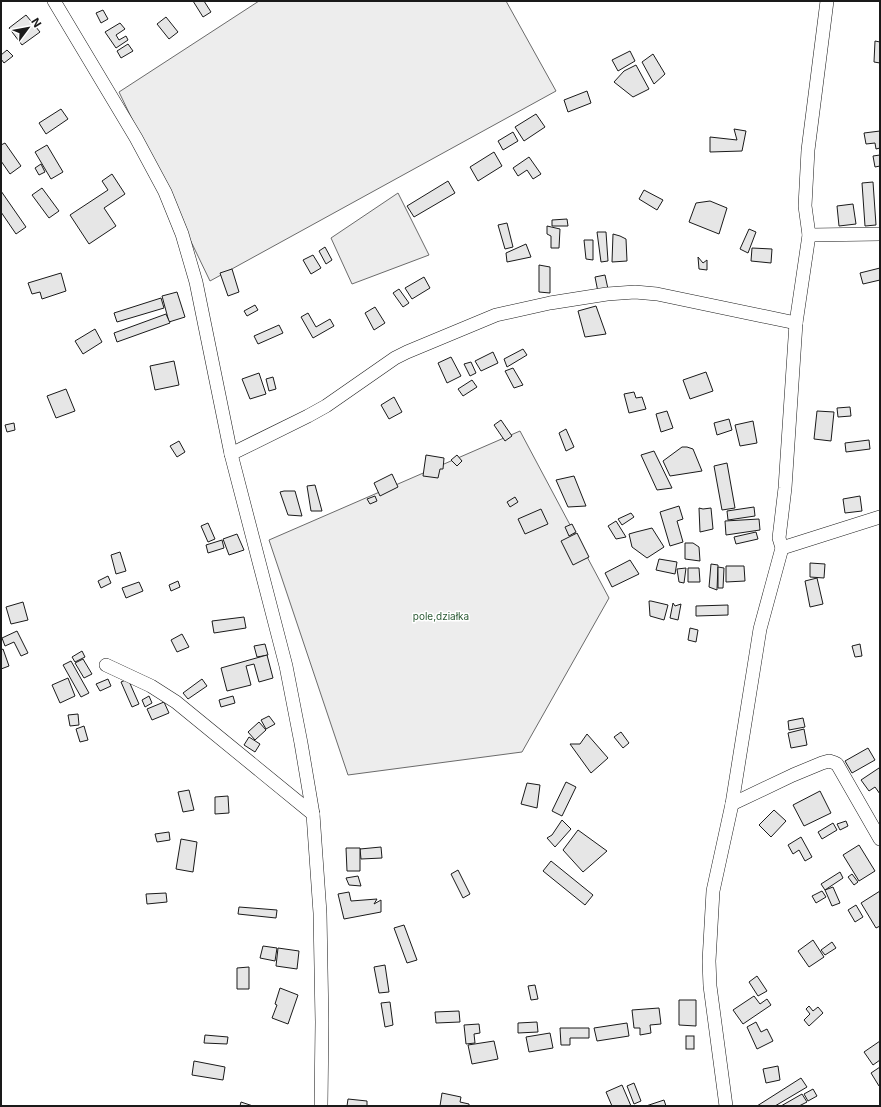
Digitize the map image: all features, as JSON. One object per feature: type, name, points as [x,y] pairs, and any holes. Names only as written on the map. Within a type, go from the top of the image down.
[{"type":"street","points":[[54,1],[136,138],[164,192],[182,234],[196,282],[231,454],[286,666],[313,814],[320,913],[322,1022],[321,1106]]},
{"type":"street","points":[[726,1106],[710,986],[709,961],[714,891],[732,804],[760,629],[782,548],[779,538],[786,488],[796,323],[809,235],[805,206],[808,150],[827,1]]},
{"type":"street","points":[[809,235],[880,234]]},
{"type":"street","points":[[231,454],[326,406],[395,358],[496,315],[550,303],[622,292],[657,294],[796,323]]},
{"type":"street","points":[[782,548],[880,517]]},
{"type":"street","points":[[106,665],[151,686],[176,702],[313,814]]},
{"type":"street","points":[[732,804],[793,775],[826,762],[833,762],[837,764],[880,838]]},
{"type":"green space","points":[[259,1],[506,1],[556,91],[210,281],[119,92]]},
{"type":"green space","points":[[398,193],[429,255],[352,284],[331,238]]},
{"type":"green space","name":"pole,działka","points":[[520,431],[609,598],[522,752],[348,775],[269,540]]},
{"type":"building","points":[[193,1],[204,1],[211,12],[203,17]]},
{"type":"building","points":[[103,10],[108,19],[101,23],[96,13]]},
{"type":"building","points":[[26,15],[40,32],[22,45],[9,28]]},
{"type":"building","points":[[166,17],[178,32],[169,39],[157,24]]},
{"type":"building","points":[[120,23],[125,29],[116,35],[119,40],[126,36],[128,40],[116,48],[105,32]]},
{"type":"building","points":[[875,41],[880,42],[880,63],[874,62]]},
{"type":"building","points":[[128,44],[133,51],[121,58],[117,51]]},
{"type":"building","points":[[7,50],[13,56],[4,63],[1,59],[1,55]]},
{"type":"building","points":[[630,51],[635,61],[618,71],[612,60]]},
{"type":"building","points":[[653,54],[665,74],[654,84],[642,62]]},
{"type":"building","points":[[636,65],[649,89],[633,97],[614,82],[624,71]]},
{"type":"building","points":[[587,91],[591,103],[568,112],[564,100]]},
{"type":"building","points":[[61,109],[68,119],[46,134],[39,123]]},
{"type":"building","points":[[536,114],[545,127],[524,141],[515,127]]},
{"type":"building","points":[[734,129],[746,131],[742,151],[710,152],[710,137],[737,140]]},
{"type":"building","points":[[880,131],[880,148],[876,149],[875,143],[866,144],[864,133]]},
{"type":"building","points":[[513,132],[518,141],[503,150],[498,141]]},
{"type":"building","points":[[5,143],[21,166],[10,174],[1,161],[1,145]]},
{"type":"building","points":[[47,145],[63,172],[51,179],[35,152]]},
{"type":"building","points":[[494,152],[502,166],[478,181],[470,167]]},
{"type":"building","points":[[880,155],[880,166],[875,167],[873,156]]},
{"type":"building","points":[[529,157],[541,174],[533,179],[527,170],[518,176],[513,168]]},
{"type":"building","points":[[41,164],[45,172],[39,175],[35,168]]},
{"type":"building","points":[[112,174],[125,194],[104,208],[116,226],[89,244],[70,215],[108,190],[102,181]]},
{"type":"building","points":[[448,181],[455,193],[414,217],[407,206]]},
{"type":"building","points":[[873,182],[876,225],[865,226],[862,183]]},
{"type":"building","points":[[42,188],[59,211],[49,218],[32,195]]},
{"type":"building","points":[[644,190],[663,200],[657,210],[639,199]]},
{"type":"building","points":[[1,191],[26,227],[16,234],[1,212]]},
{"type":"building","points":[[710,201],[727,208],[719,234],[689,222],[696,203]]},
{"type":"building","points":[[853,204],[856,224],[839,226],[837,206]]},
{"type":"building","points":[[567,219],[568,226],[552,226],[552,220]]},
{"type":"building","points":[[507,223],[513,247],[505,249],[498,225]]},
{"type":"building","points":[[547,226],[560,229],[559,248],[551,248],[551,236],[547,234]]},
{"type":"building","points":[[749,229],[756,232],[748,253],[740,249]]},
{"type":"building","points":[[597,232],[606,232],[608,261],[601,262]]},
{"type":"building","points":[[613,234],[626,239],[627,261],[612,262]]},
{"type":"building","points":[[584,240],[593,240],[593,260],[586,259]]},
{"type":"building","points":[[526,244],[531,257],[507,262],[506,253]]},
{"type":"building","points":[[325,247],[332,260],[326,264],[319,251]]},
{"type":"building","points":[[752,248],[772,249],[771,263],[751,261]]},
{"type":"building","points":[[313,255],[321,268],[311,274],[303,260]]},
{"type":"building","points":[[698,257],[703,263],[707,260],[707,270],[699,269]]},
{"type":"building","points":[[539,265],[550,267],[550,293],[539,292]]},
{"type":"building","points":[[880,268],[880,280],[863,284],[860,273]]},
{"type":"building","points":[[232,269],[239,292],[228,296],[220,273]]},
{"type":"building","points":[[61,273],[66,291],[42,299],[40,292],[32,294],[28,283]]},
{"type":"building","points":[[605,275],[608,289],[598,292],[595,277]]},
{"type":"building","points":[[424,277],[430,288],[412,299],[405,288]]},
{"type":"building","points":[[399,289],[409,303],[403,307],[393,293]]},
{"type":"building","points":[[177,292],[185,317],[169,322],[162,296]]},
{"type":"building","points":[[161,298],[164,308],[117,322],[114,313]]},
{"type":"building","points":[[255,305],[258,310],[247,316],[244,311]]},
{"type":"building","points":[[596,306],[606,334],[585,337],[578,311]]},
{"type":"building","points":[[375,307],[385,323],[374,330],[365,313]]},
{"type":"building","points":[[308,313],[316,327],[330,319],[334,326],[313,338],[301,317]]},
{"type":"building","points":[[166,314],[170,323],[117,342],[114,333]]},
{"type":"building","points":[[279,325],[283,333],[258,344],[254,336]]},
{"type":"building","points":[[95,329],[102,342],[83,354],[75,341]]},
{"type":"building","points":[[523,349],[527,355],[507,367],[504,359]]},
{"type":"building","points":[[493,352],[498,363],[481,371],[475,361]]},
{"type":"building","points":[[451,357],[461,376],[447,383],[438,363]]},
{"type":"building","points":[[174,361],[179,385],[155,390],[150,366]]},
{"type":"building","points":[[471,362],[476,373],[470,376],[464,364]]},
{"type":"building","points":[[513,368],[523,385],[514,388],[505,371]]},
{"type":"building","points":[[706,372],[713,391],[690,399],[683,380]]},
{"type":"building","points":[[259,373],[266,394],[250,399],[242,379]]},
{"type":"building","points":[[273,377],[276,389],[269,391],[266,379]]},
{"type":"building","points":[[472,380],[477,387],[463,396],[458,389]]},
{"type":"building","points":[[66,389],[75,411],[56,418],[47,396]]},
{"type":"building","points":[[634,392],[636,398],[642,397],[646,409],[629,413],[624,394]]},
{"type":"building","points":[[394,397],[402,412],[389,419],[381,405]]},
{"type":"building","points":[[850,407],[851,416],[838,417],[837,408]]},
{"type":"building","points":[[667,411],[673,428],[661,432],[656,414]]},
{"type":"building","points":[[817,411],[834,412],[831,441],[814,439]]},
{"type":"building","points":[[729,419],[732,430],[717,435],[714,423]]},
{"type":"building","points":[[501,420],[512,436],[505,441],[494,425]]},
{"type":"building","points":[[753,421],[757,443],[740,446],[735,425]]},
{"type":"building","points":[[14,423],[15,430],[7,432],[5,425]]},
{"type":"building","points":[[566,429],[574,447],[566,451],[559,433]]},
{"type":"building","points":[[869,440],[870,449],[846,452],[845,443]]},
{"type":"building","points":[[179,441],[185,452],[177,457],[170,446]]},
{"type":"building","points":[[682,447],[693,449],[702,471],[670,476],[663,461]]},
{"type":"building","points":[[654,451],[672,488],[657,490],[641,455]]},
{"type":"building","points":[[426,455],[444,458],[443,469],[440,469],[438,478],[423,476]]},
{"type":"building","points":[[457,455],[462,461],[457,466],[451,460]]},
{"type":"building","points":[[727,463],[735,508],[722,510],[714,466]]},
{"type":"building","points":[[392,474],[398,487],[380,496],[374,483]]},
{"type":"building","points":[[574,476],[586,506],[568,507],[556,480]]},
{"type":"building","points":[[315,485],[322,511],[311,511],[307,486]]},
{"type":"building","points":[[295,491],[302,516],[288,515],[280,492]]},
{"type":"building","points":[[375,496],[377,501],[370,504],[367,499]]},
{"type":"building","points":[[860,496],[862,511],[845,513],[843,499]]},
{"type":"building","points":[[515,497],[518,502],[510,507],[507,502]]},
{"type":"building","points":[[679,506],[683,519],[677,521],[683,542],[670,546],[660,512]]},
{"type":"building","points":[[754,507],[755,516],[728,520],[727,511]]},
{"type":"building","points":[[699,508],[711,508],[713,529],[700,532]]},
{"type":"building","points":[[541,509],[548,524],[525,534],[518,519]]},
{"type":"building","points":[[631,513],[634,517],[622,525],[618,519]]},
{"type":"building","points":[[759,519],[760,530],[726,535],[725,521]]},
{"type":"building","points":[[616,521],[626,537],[616,539],[608,526]]},
{"type":"building","points":[[208,523],[215,539],[208,542],[201,526]]},
{"type":"building","points":[[572,524],[576,532],[569,536],[565,527]]},
{"type":"building","points":[[652,528],[664,547],[647,558],[632,547],[629,534]]},
{"type":"building","points":[[756,532],[758,539],[736,544],[734,537]]},
{"type":"building","points":[[577,533],[589,557],[573,565],[561,541]]},
{"type":"building","points":[[237,534],[244,550],[229,555],[223,539]]},
{"type":"building","points":[[222,540],[224,548],[208,553],[206,545]]},
{"type":"building","points":[[685,543],[693,543],[699,547],[700,561],[685,559]]},
{"type":"building","points":[[120,552],[126,571],[116,574],[111,555]]},
{"type":"building","points":[[659,559],[677,562],[675,574],[656,570]]},
{"type":"building","points":[[630,560],[639,574],[612,587],[605,573]]},
{"type":"building","points":[[810,563],[825,564],[824,578],[810,577]]},
{"type":"building","points":[[711,564],[718,565],[717,590],[709,587]]},
{"type":"building","points":[[726,566],[744,566],[745,581],[726,582]]},
{"type":"building","points":[[718,567],[724,568],[723,588],[718,588]]},
{"type":"building","points":[[686,568],[684,583],[679,582],[677,569]]},
{"type":"building","points":[[688,568],[699,568],[700,582],[688,582]]},
{"type":"building","points":[[108,576],[111,583],[101,588],[98,581]]},
{"type":"building","points":[[817,578],[823,604],[810,607],[805,581]]},
{"type":"building","points":[[178,581],[180,587],[171,591],[169,585]]},
{"type":"building","points":[[139,582],[143,591],[126,598],[122,588]]},
{"type":"building","points":[[649,601],[668,605],[664,620],[650,616]]},
{"type":"building","points":[[23,602],[28,620],[11,624],[6,607]]},
{"type":"building","points":[[673,603],[675,606],[681,604],[678,620],[670,618]]},
{"type":"building","points":[[728,605],[728,615],[696,616],[696,606]]},
{"type":"building","points":[[244,617],[246,628],[214,633],[212,621]]},
{"type":"building","points":[[690,628],[698,630],[696,642],[688,640]]},
{"type":"building","points":[[17,631],[28,653],[21,656],[14,642],[5,646],[2,638]]},
{"type":"building","points":[[182,634],[189,647],[177,652],[171,640]]},
{"type":"building","points":[[265,644],[268,655],[257,657],[254,646]]},
{"type":"building","points":[[860,644],[862,656],[855,657],[852,646]]},
{"type":"building","points":[[3,649],[9,666],[1,669],[1,650]]},
{"type":"building","points":[[82,651],[85,657],[75,662],[72,657]]},
{"type":"building","points":[[267,655],[273,678],[259,682],[254,664],[246,666],[251,685],[227,691],[221,668]]},
{"type":"building","points":[[83,659],[92,674],[84,678],[75,663]]},
{"type":"building","points":[[71,661],[89,693],[81,697],[63,665]]},
{"type":"building","points":[[68,678],[75,696],[60,703],[52,685]]},
{"type":"building","points":[[108,679],[111,686],[100,691],[96,684]]},
{"type":"building","points":[[128,679],[139,704],[132,707],[121,682]]},
{"type":"building","points":[[202,679],[207,686],[188,699],[183,693]]},
{"type":"building","points":[[149,696],[152,703],[145,707],[142,700]]},
{"type":"building","points":[[233,696],[235,703],[221,707],[219,700]]},
{"type":"building","points":[[164,702],[169,713],[152,720],[147,709]]},
{"type":"building","points":[[78,714],[79,725],[70,726],[68,715]]},
{"type":"building","points":[[269,716],[275,724],[266,729],[261,720]]},
{"type":"building","points":[[803,718],[805,727],[789,730],[788,721]]},
{"type":"building","points":[[259,722],[266,730],[255,740],[248,732]]},
{"type":"building","points":[[84,726],[88,740],[80,742],[76,729]]},
{"type":"building","points":[[804,729],[807,745],[791,748],[788,733]]},
{"type":"building","points":[[621,732],[629,743],[623,748],[614,737]]},
{"type":"building","points":[[587,734],[608,758],[591,773],[570,744],[580,744]]},
{"type":"building","points":[[249,737],[260,744],[255,752],[244,745]]},
{"type":"building","points":[[868,748],[875,760],[852,773],[845,761]]},
{"type":"building","points":[[879,768],[880,794],[875,787],[869,791],[861,780]]},
{"type":"building","points":[[566,782],[576,787],[562,816],[552,811]]},
{"type":"building","points":[[527,783],[540,785],[537,808],[521,804]]},
{"type":"building","points":[[189,790],[194,810],[183,812],[178,792]]},
{"type":"building","points":[[820,791],[831,813],[804,826],[793,805]]},
{"type":"building","points":[[228,796],[229,813],[215,814],[215,797]]},
{"type":"building","points":[[774,810],[786,821],[771,837],[759,825]]},
{"type":"building","points":[[562,820],[571,829],[555,847],[547,838],[552,835]]},
{"type":"building","points":[[846,821],[848,826],[840,830],[837,824]]},
{"type":"building","points":[[833,823],[837,830],[822,839],[818,832]]},
{"type":"building","points":[[578,830],[607,851],[583,872],[563,850]]},
{"type":"building","points":[[169,832],[170,840],[157,842],[155,834]]},
{"type":"building","points":[[801,837],[812,857],[805,861],[799,850],[793,854],[788,845]]},
{"type":"building","points":[[181,839],[197,842],[193,872],[176,869]]},
{"type":"building","points":[[859,845],[875,871],[859,881],[843,855]]},
{"type":"building","points":[[381,847],[382,858],[361,859],[360,849]]},
{"type":"building","points":[[346,848],[360,848],[360,871],[347,871]]},
{"type":"building","points":[[551,861],[593,895],[585,905],[543,871]]},
{"type":"building","points":[[458,870],[470,894],[463,898],[451,874]]},
{"type":"building","points":[[840,872],[843,878],[825,890],[821,884]]},
{"type":"building","points":[[852,874],[858,882],[854,885],[848,877]]},
{"type":"building","points":[[358,876],[361,886],[349,885],[346,878]]},
{"type":"building","points":[[833,887],[840,903],[832,906],[825,890]]},
{"type":"building","points":[[822,891],[826,897],[816,903],[812,896]]},
{"type":"building","points":[[880,891],[880,926],[876,928],[861,903]]},
{"type":"building","points":[[349,892],[351,901],[377,899],[374,904],[381,900],[381,912],[344,919],[338,894]]},
{"type":"building","points":[[166,893],[167,902],[147,904],[146,894]]},
{"type":"building","points":[[856,905],[863,917],[855,922],[848,910]]},
{"type":"building","points":[[239,907],[277,910],[276,918],[238,914]]},
{"type":"building","points":[[404,925],[417,960],[407,963],[394,928]]},
{"type":"building","points":[[813,940],[824,957],[809,967],[798,951]]},
{"type":"building","points":[[832,942],[836,948],[825,955],[821,950]]},
{"type":"building","points":[[263,946],[277,948],[275,961],[260,958]]},
{"type":"building","points":[[278,948],[299,951],[297,969],[276,966]]},
{"type":"building","points":[[385,965],[389,992],[379,993],[374,967]]},
{"type":"building","points":[[249,967],[249,989],[237,989],[237,968]]},
{"type":"building","points":[[757,976],[767,991],[758,996],[749,982]]},
{"type":"building","points":[[535,985],[538,999],[531,1000],[528,986]]},
{"type":"building","points":[[280,988],[298,995],[288,1024],[272,1018],[277,1005],[275,1004]]},
{"type":"building","points":[[754,996],[760,1004],[767,999],[771,1005],[743,1024],[733,1010]]},
{"type":"building","points":[[679,1000],[696,1000],[696,1026],[679,1025]]},
{"type":"building","points":[[390,1002],[393,1025],[385,1027],[381,1003]]},
{"type":"building","points":[[809,1006],[813,1011],[818,1007],[823,1013],[809,1026],[804,1020],[810,1014],[806,1009]]},
{"type":"building","points":[[659,1008],[661,1024],[650,1025],[651,1033],[640,1035],[640,1028],[634,1028],[632,1010]]},
{"type":"building","points":[[459,1011],[460,1022],[436,1023],[435,1012]]},
{"type":"building","points":[[537,1022],[538,1032],[518,1033],[518,1023]]},
{"type":"building","points":[[756,1022],[761,1032],[767,1029],[773,1041],[757,1049],[747,1027]]},
{"type":"building","points":[[627,1023],[629,1036],[597,1041],[594,1028]]},
{"type":"building","points":[[479,1024],[480,1033],[474,1034],[475,1043],[466,1044],[464,1025]]},
{"type":"building","points":[[560,1028],[589,1028],[589,1038],[570,1038],[570,1045],[561,1045]]},
{"type":"building","points":[[550,1033],[553,1048],[529,1052],[526,1037]]},
{"type":"building","points":[[205,1035],[228,1037],[227,1044],[204,1043]]},
{"type":"building","points":[[686,1036],[694,1036],[694,1049],[686,1049]]},
{"type":"building","points":[[494,1041],[498,1059],[472,1064],[468,1045]]},
{"type":"building","points":[[880,1041],[880,1060],[873,1065],[864,1052]]},
{"type":"building","points":[[194,1061],[225,1067],[223,1080],[192,1075]]},
{"type":"building","points":[[778,1066],[780,1080],[766,1083],[763,1069]]},
{"type":"building","points":[[880,1067],[880,1085],[879,1086],[871,1073]]},
{"type":"building","points":[[801,1078],[807,1087],[775,1106],[757,1106]]},
{"type":"building","points":[[634,1083],[641,1101],[634,1104],[627,1086]]},
{"type":"building","points":[[622,1085],[631,1106],[612,1106],[606,1092]]},
{"type":"building","points":[[813,1089],[817,1096],[808,1101],[804,1094]]},
{"type":"building","points":[[442,1093],[461,1097],[460,1102],[469,1104],[469,1106],[440,1106]]},
{"type":"building","points":[[802,1094],[807,1102],[799,1106],[781,1106]]},
{"type":"building","points":[[348,1099],[367,1101],[367,1106],[347,1106]]},
{"type":"building","points":[[664,1100],[666,1106],[646,1106]]},
{"type":"building","points":[[241,1102],[253,1106],[240,1106]]}]
